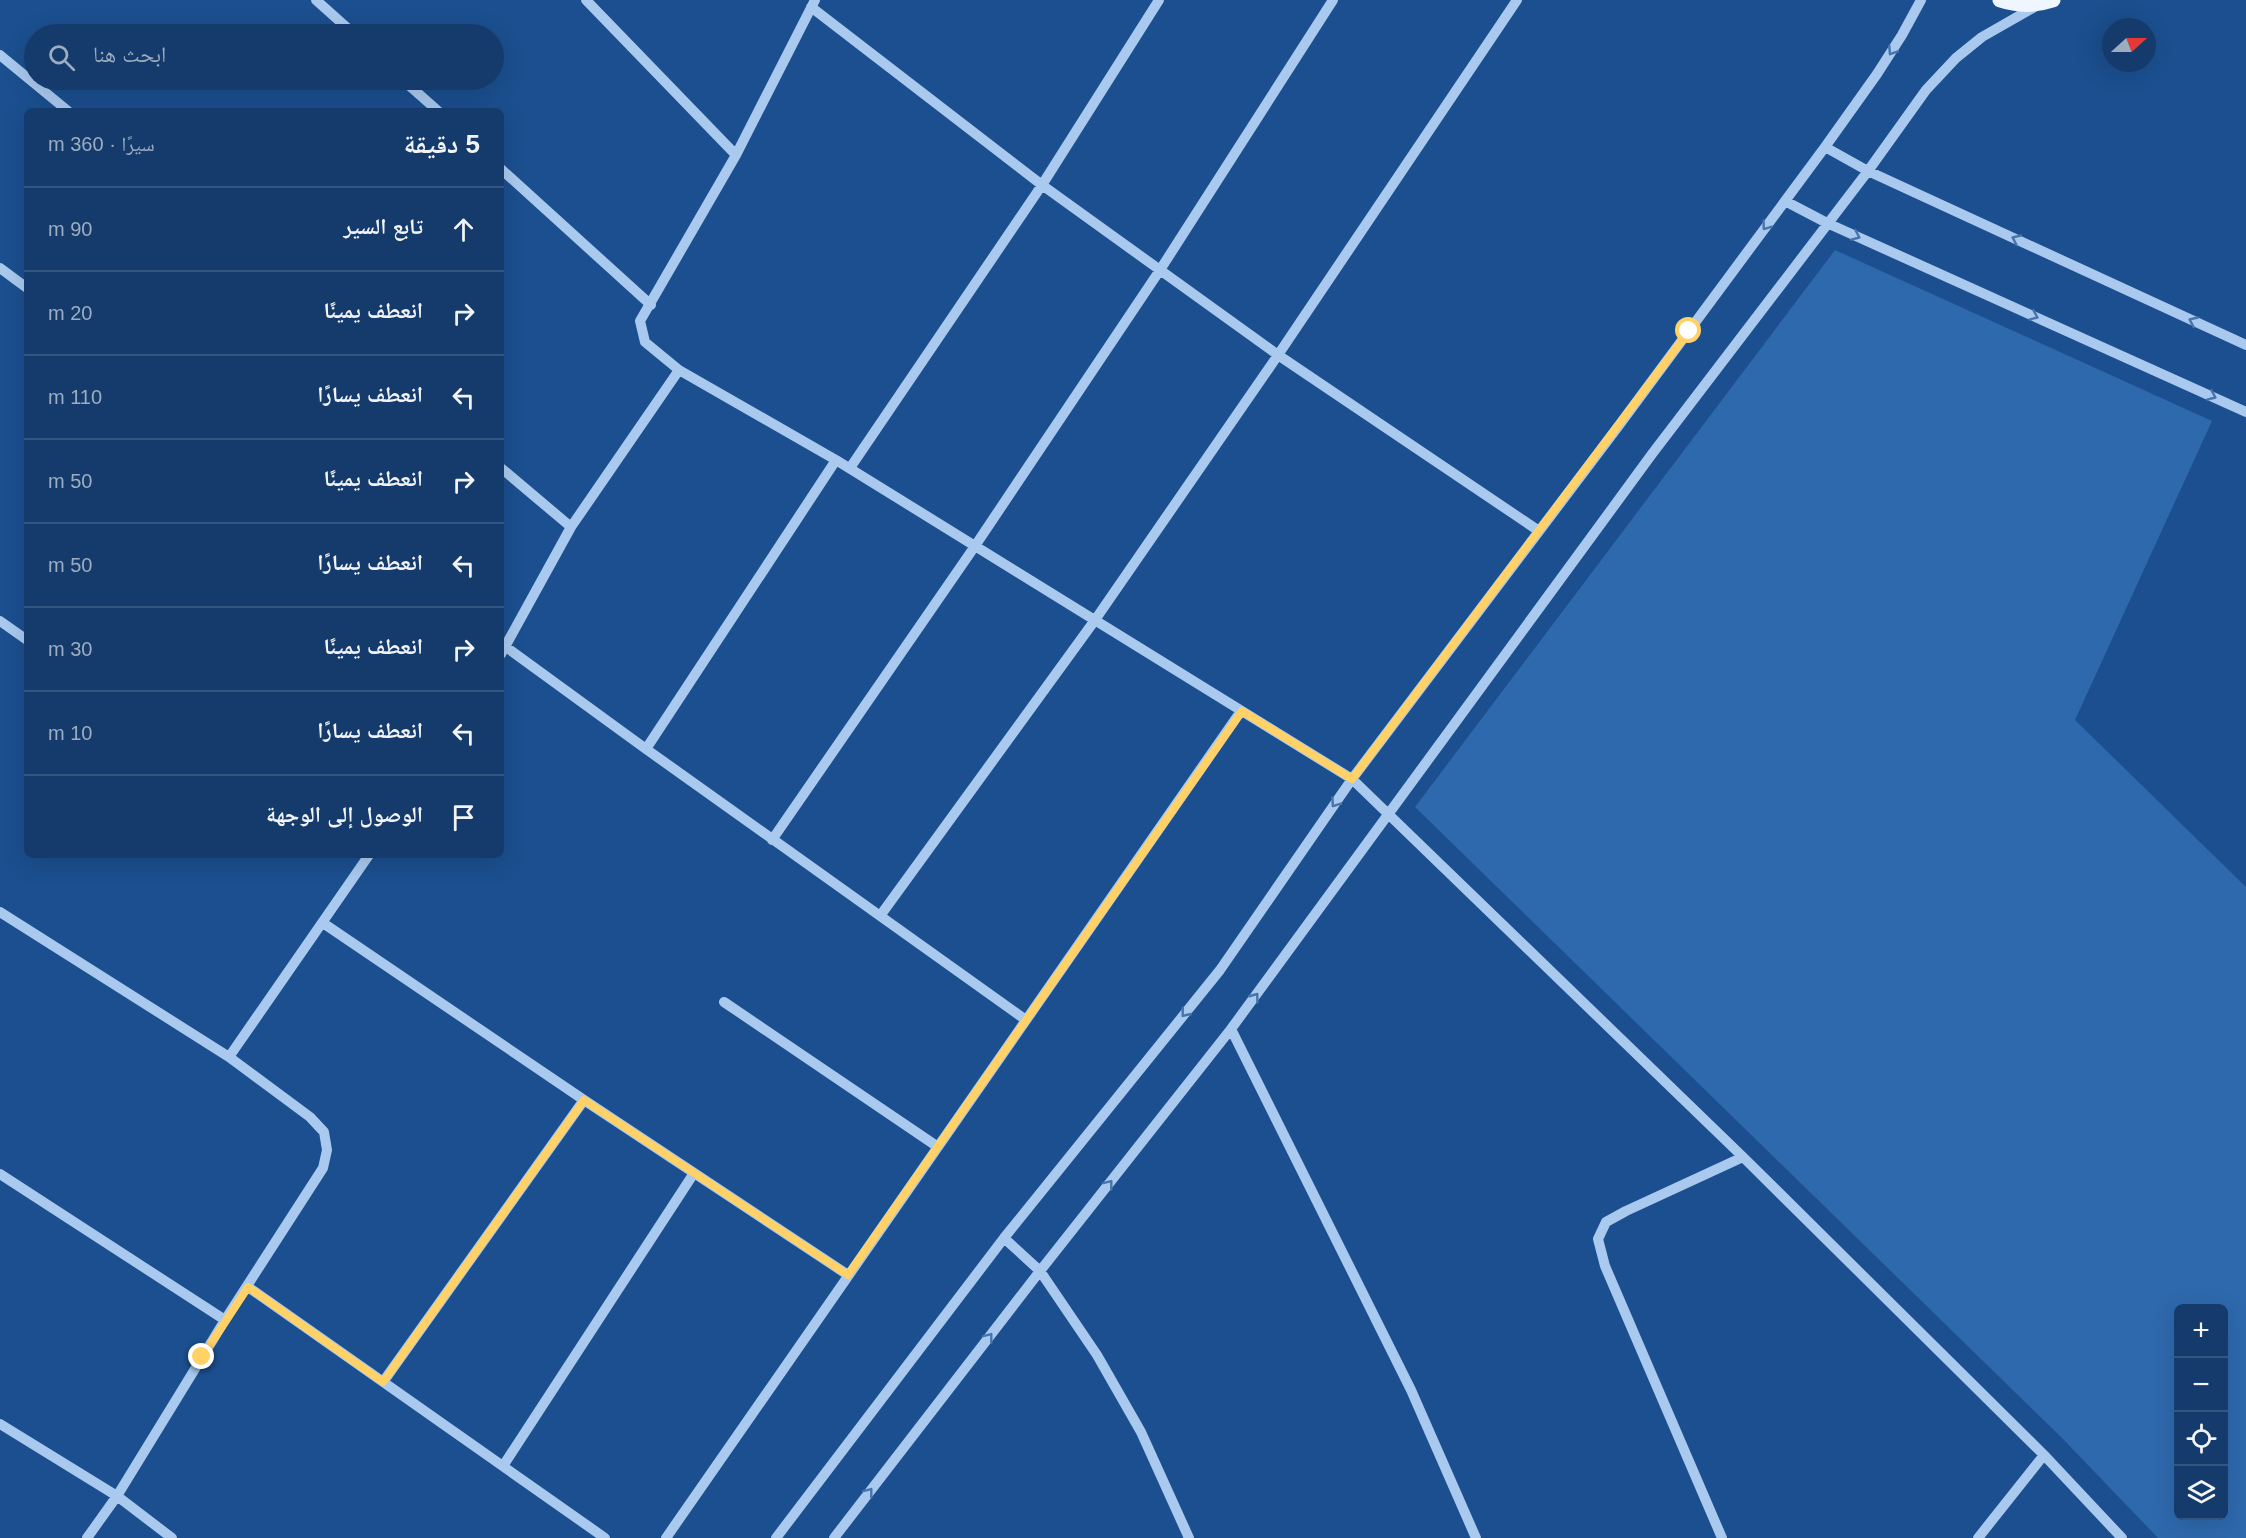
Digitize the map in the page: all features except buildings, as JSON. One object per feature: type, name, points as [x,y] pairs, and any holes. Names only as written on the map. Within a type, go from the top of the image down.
[{"type":"main road","points":[[2000,0],[2015,5],[2047,2]]},
{"type":"street","points":[[316,0],[343,24]]},
{"type":"street","points":[[586,0],[736,155]]},
{"type":"street","points":[[850,468],[1042,185],[1159,0]]},
{"type":"street","points":[[772,840],[975,546],[1160,270],[1334,0]]},
{"type":"street","points":[[880,916],[1095,620],[1278,355],[1517,0]]},
{"type":"street","points":[[776,1538],[1004,1238],[1220,969],[1352,779],[1825,147],[1877,74],[1921,0]]},
{"type":"street","points":[[834,1538],[1231,1029],[1645,464],[1868,171],[1926,90],[1956,58],[1982,37],[2047,2]]},
{"type":"street","points":[[1539,531],[1278,355],[1042,185],[813,3],[736,155],[640,321],[645,342],[679,370],[850,468],[1352,779],[1743,1157],[2044,1455],[2122,1538]]},
{"type":"street","points":[[0,55],[24,75]]},
{"type":"street","points":[[42,90],[64,108]]},
{"type":"street","points":[[414,90],[435,108]]},
{"type":"street","points":[[1825,147],[1868,171],[2246,345]]},
{"type":"street","points":[[504,172],[651,305]]},
{"type":"street","points":[[1785,201],[1827,223],[2246,412]]},
{"type":"street","points":[[0,268],[24,286]]},
{"type":"street","points":[[504,648],[571,526],[679,370]]},
{"type":"street","points":[[646,749],[836,460]]},
{"type":"street","points":[[504,470],[571,526]]},
{"type":"street","points":[[0,621],[24,638]]},
{"type":"street","points":[[504,651],[1026,1020]]},
{"type":"street","points":[[666,1538],[1242,711]]},
{"type":"street","points":[[229,1057],[322,923],[363,858]]},
{"type":"street","points":[[0,912],[229,1057],[310,1117],[324,1132],[327,1150],[323,1168],[225,1320],[117,1496],[87,1538]]},
{"type":"street","points":[[322,923],[848,1275]]},
{"type":"street","points":[[724,1002],[938,1147]]},
{"type":"street","points":[[1231,1029],[1412,1390],[1476,1538]]},
{"type":"street","points":[[383,1382],[584,1100]]},
{"type":"street","points":[[1722,1538],[1605,1266],[1598,1239],[1606,1222],[1743,1157]]},
{"type":"street","points":[[503,1466],[694,1173]]},
{"type":"street","points":[[0,1174],[225,1320]]},
{"type":"street","points":[[1004,1238],[1040,1271],[1096,1355],[1141,1432],[1189,1538]]},
{"type":"street","points":[[248,1287],[605,1538]]},
{"type":"street","points":[[0,1424],[117,1496],[172,1538]]},
{"type":"street","points":[[1978,1538],[2044,1455]]},
{"type":"shaded area","points":[[1835,250],[2212,421],[2075,720],[2246,887],[2246,1538],[2158,1538],[2062,1438],[1415,807]]},
{"type":"route","points":[[202,1357],[248,1287],[383,1382],[584,1100],[848,1275],[1242,711],[1352,779],[1689,331]]}]
